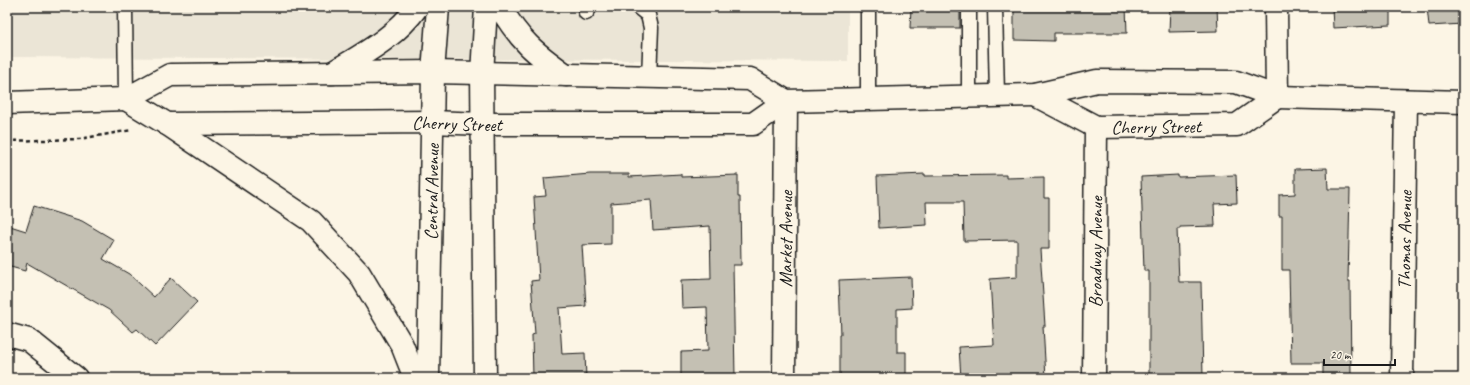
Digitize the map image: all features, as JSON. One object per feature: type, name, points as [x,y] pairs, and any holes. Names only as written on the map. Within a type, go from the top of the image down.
[{"type":"street","points":[[331,74],[380,44],[407,21],[417,7]]},
{"type":"street","name":"Central Avenue","points":[[428,378],[433,72],[438,7]]},
{"type":"street","points":[[485,378],[482,74],[486,7]]},
{"type":"street","points":[[500,7],[509,23],[535,53],[566,75]]},
{"type":"street","points":[[1276,7],[1277,97]]},
{"type":"street","points":[[7,103],[126,100],[170,75],[433,72],[750,78],[786,101]]},
{"type":"street","name":"Cherry Street","points":[[168,124],[432,122],[483,124],[753,124],[786,101],[1035,95],[1097,81],[1236,82],[1277,97],[1463,102]]},
{"type":"street","name":"Cherry Street","points":[[1035,95],[1096,127],[1237,125],[1277,97]]},
{"type":"street","points":[[126,100],[168,124],[311,221],[359,273],[402,345],[415,378]]},
{"type":"street","name":"Market Avenue","points":[[784,378],[786,101]]},
{"type":"street","name":"Thomas Avenue","points":[[1402,378],[1406,101]]},
{"type":"street","name":"Broadway Avenue","points":[[1094,378],[1096,127]]},
{"type":"street","points":[[7,334],[29,340],[76,378]]},
{"type":"lane","points":[[125,7],[126,100]]},
{"type":"lane","points":[[638,7],[648,15],[651,28],[649,77]]},
{"type":"lane","points":[[868,7],[868,100]]},
{"type":"lane","points":[[969,7],[969,97]]},
{"type":"lane","points":[[996,7],[997,96]]},
{"type":"path","points":[[7,141],[79,139],[168,124]]},
{"type":"shaded area","points":[[7,7],[848,7],[848,61],[7,57]]},
{"type":"building","points":[[911,7],[960,7],[960,28],[910,28]]},
{"type":"building","points":[[1014,7],[1126,7],[1127,33],[1054,33],[1054,41],[1014,40]]},
{"type":"building","points":[[1170,7],[1217,7],[1218,31],[1169,32]]},
{"type":"building","points":[[1332,7],[1390,7],[1390,25],[1333,28]]},
{"type":"building","points":[[1427,7],[1463,7],[1463,24],[1429,26]]},
{"type":"building","points":[[1327,168],[1328,189],[1350,189],[1348,281],[1350,281],[1351,378],[1323,378],[1323,363],[1291,363],[1289,270],[1282,270],[1282,216],[1279,216],[1279,195],[1295,194],[1295,169]]},
{"type":"building","points":[[590,174],[629,174],[629,177],[681,174],[681,177],[738,175],[738,197],[740,197],[741,265],[733,265],[735,378],[681,378],[681,352],[708,351],[707,307],[682,308],[681,280],[711,279],[710,226],[653,230],[651,200],[611,203],[611,244],[582,245],[586,306],[559,308],[562,354],[585,353],[586,378],[533,378],[532,335],[535,334],[531,281],[539,280],[534,197],[546,196],[544,178]]},
{"type":"building","points":[[925,174],[925,176],[1006,175],[1006,178],[1044,177],[1044,198],[1049,198],[1049,249],[1040,249],[1045,326],[1043,326],[1046,378],[961,378],[959,347],[994,345],[990,279],[1017,277],[1017,240],[964,241],[963,202],[926,202],[927,225],[879,228],[877,176]]},
{"type":"building","points":[[1178,175],[1178,177],[1236,175],[1237,203],[1214,204],[1215,226],[1180,227],[1180,229],[1177,229],[1179,282],[1201,282],[1203,378],[1149,378],[1149,271],[1144,271],[1141,177]]},
{"type":"building","points":[[34,206],[82,221],[114,240],[103,259],[129,274],[154,297],[171,278],[197,302],[155,346],[137,329],[133,332],[109,310],[27,263],[25,271],[7,266],[7,225],[26,231]]},
{"type":"building","points":[[911,277],[912,308],[897,309],[897,352],[906,352],[906,378],[840,378],[841,335],[839,280]]}]
